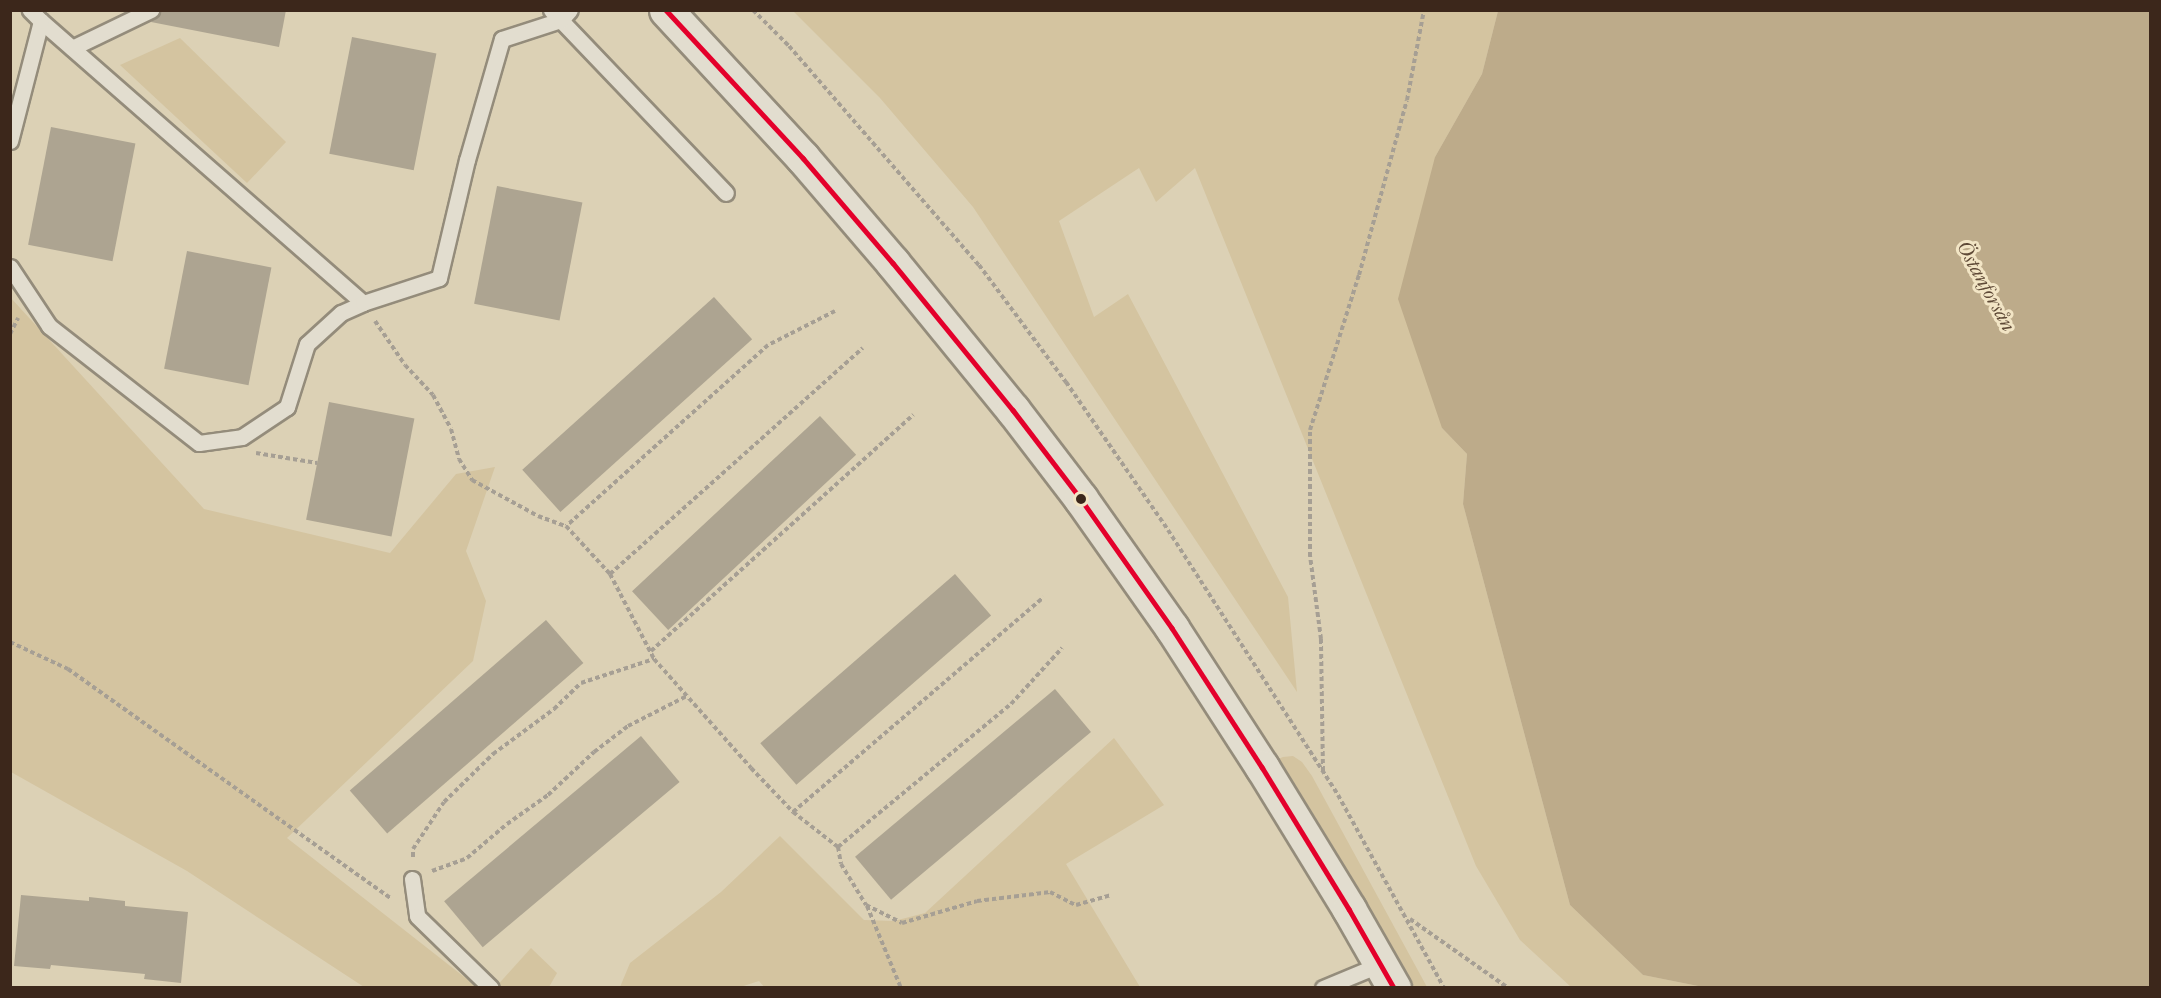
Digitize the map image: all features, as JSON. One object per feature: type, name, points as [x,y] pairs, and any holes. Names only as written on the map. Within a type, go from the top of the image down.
[{"type":"street","points":[[666,10],[803,158],[904,276],[1081,499],[1172,628],[1262,767],[1387,976]]},
{"type":"lane","points":[[72,48],[150,10]]},
{"type":"lane","points":[[10,267],[49,326],[200,443],[242,437],[287,407],[307,344],[341,314],[363,303],[439,278],[467,160],[502,39],[561,14],[726,193]]},
{"type":"lane","points":[[10,141],[35,16],[363,303]]},
{"type":"lane","points":[[412,879],[417,916],[491,987]]},
{"type":"lane","points":[[1323,987],[1387,976]]},
{"type":"path","points":[[753,10],[789,46],[1014,308],[1168,530],[1323,771],[1408,918],[1444,987]]},
{"type":"path","points":[[1323,771],[1321,639],[1310,556],[1310,430],[1359,274],[1407,100],[1424,10]]},
{"type":"path","points":[[363,303],[405,365],[433,395],[451,429],[459,459],[472,480],[538,516],[566,526],[610,574],[654,659],[793,812],[838,847],[841,864],[866,905],[901,987]]},
{"type":"path","points":[[566,526],[768,345],[835,311]]},
{"type":"path","points":[[610,574],[863,348]]},
{"type":"path","points":[[651,651],[913,416]]},
{"type":"path","points":[[229,439],[261,455],[317,463]]},
{"type":"path","points":[[793,812],[1044,597]]},
{"type":"path","points":[[10,642],[68,669],[417,916]]},
{"type":"path","points":[[838,847],[1011,704],[1062,648]]},
{"type":"path","points":[[654,659],[581,683],[554,709],[493,754],[444,802],[413,849],[412,879],[467,858],[507,824],[548,795],[594,752],[628,726],[687,696]]},
{"type":"path","points":[[866,905],[902,923],[977,901],[1050,892],[1076,905],[1112,895]]},
{"type":"path","points":[[1408,918],[1508,987]]},
{"type":"shaded area","points":[[793,11],[1498,11],[1482,74],[1435,157],[1442,428],[1467,454],[1463,504],[1570,905],[1643,975],[1703,987],[1571,987],[1520,940],[1476,866],[1195,168],[1156,202],[1139,168],[1059,221],[1094,317],[1128,294],[1288,597],[1297,692],[973,207],[880,98]]},
{"type":"shaded area","points":[[180,38],[286,142],[247,183],[120,65]]},
{"type":"shaded area","points":[[10,297],[204,509],[390,553],[456,474],[495,467],[466,551],[486,601],[473,661],[287,838],[477,987],[364,987],[187,871],[11,772]]},
{"type":"shaded area","points":[[1114,738],[1164,805],[1066,864],[1140,987],[765,988],[759,981],[737,988],[620,987],[630,963],[721,892],[780,836],[864,920],[894,921],[925,913]]},
{"type":"shaded area","points":[[1293,756],[1302,762],[1312,776],[1427,987],[1413,987],[1309,807],[1275,774],[1269,763],[1283,757]]},
{"type":"shaded area","points":[[531,948],[557,973],[549,987],[495,988]]},
{"type":"water","name":"Östanforsån","points":[[1498,11],[2150,11],[2150,987],[1703,987],[1643,975],[1570,905],[1463,504],[1467,454],[1442,428],[1398,299],[1435,157],[1482,74]]},
{"type":"building","points":[[161,10],[286,10],[279,47],[151,22]]},
{"type":"building","points":[[352,37],[436,53],[414,170],[329,154]]},
{"type":"building","points":[[51,127],[135,143],[113,261],[28,245]]},
{"type":"building","points":[[497,186],[582,203],[560,320],[474,304]]},
{"type":"building","points":[[187,251],[271,267],[249,385],[164,369]]},
{"type":"building","points":[[714,297],[752,339],[560,512],[522,470]]},
{"type":"building","points":[[329,402],[414,419],[392,536],[306,520]]},
{"type":"building","points":[[820,416],[856,455],[668,630],[632,591]]},
{"type":"building","points":[[955,574],[991,616],[796,785],[760,743]]},
{"type":"building","points":[[546,620],[583,663],[387,834],[350,791]]},
{"type":"building","points":[[1055,689],[1091,732],[891,900],[855,857]]},
{"type":"building","points":[[641,736],[680,782],[483,947],[444,901]]},
{"type":"building","points":[[21,895],[89,901],[89,897],[125,901],[125,906],[188,912],[181,983],[144,979],[145,974],[51,965],[50,969],[14,966]]},
{"type":"transit line","points":[[666,10],[803,158],[893,263],[1013,410],[1081,499],[1172,628],[1262,767],[1349,909],[1394,988]]}]
